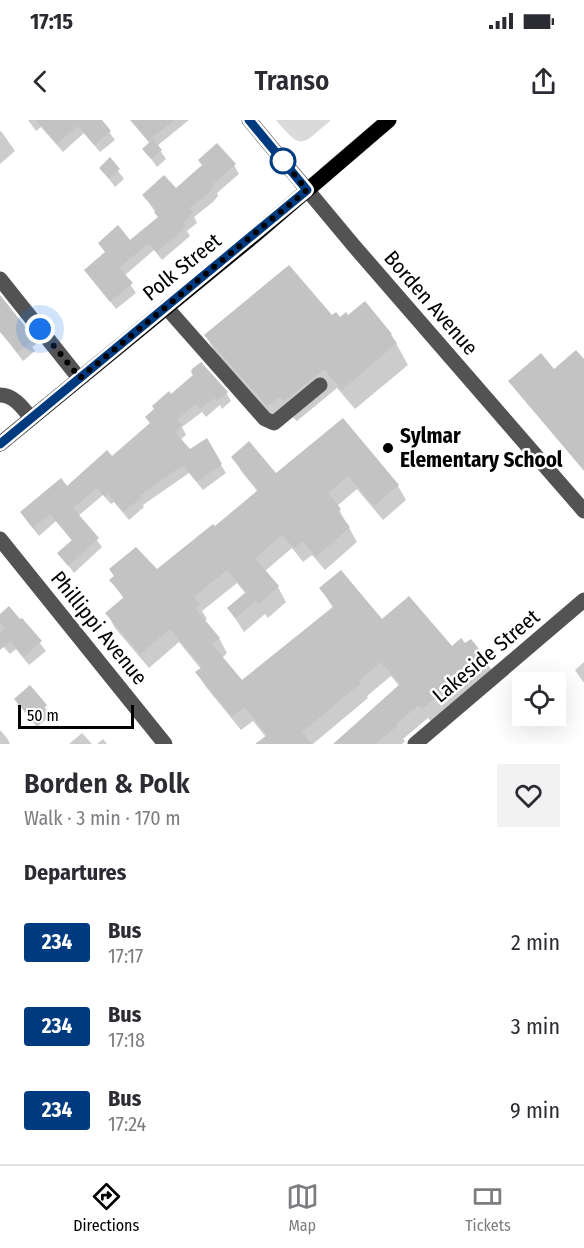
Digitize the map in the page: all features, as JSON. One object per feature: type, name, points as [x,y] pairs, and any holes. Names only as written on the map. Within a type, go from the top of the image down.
[{"type":"main road","name":"Polk Street","points":[[0,444],[389,120]]},
{"type":"street","name":"Borden Avenue","points":[[249,120],[354,246],[584,511]]},
{"type":"street","points":[[0,279],[80,378]]},
{"type":"street","points":[[166,307],[265,419],[274,423],[320,385]]},
{"type":"street","points":[[0,395],[4,394],[17,402],[31,418]]},
{"type":"street","name":"Phillippi Avenue","points":[[0,539],[165,744]]},
{"type":"street","name":"Lakeside Street","points":[[415,744],[584,600]]},
{"type":"shaded area","points":[[276,120],[331,120],[308,139],[297,141]]},
{"type":"building","points":[[36,120],[102,120],[111,131],[94,145],[78,126],[57,144]]},
{"type":"building","points":[[130,120],[174,120],[148,141]]},
{"type":"building","points":[[153,139],[162,150],[151,159],[142,149]]},
{"type":"building","points":[[217,143],[236,164],[213,184],[208,194],[189,208],[193,213],[183,222],[186,226],[177,235],[156,252],[149,243],[119,268],[133,283],[110,302],[84,270],[105,252],[98,243],[118,225],[130,240],[158,217],[154,212],[156,210],[142,195],[164,175],[176,188],[202,165],[198,160]]},
{"type":"building","points":[[110,157],[120,169],[109,179],[99,168]]},
{"type":"building","points":[[289,265],[332,315],[336,312],[340,317],[346,312],[348,315],[365,301],[397,343],[342,390],[324,369],[285,401],[279,397],[267,406],[204,335]]},
{"type":"building","points":[[0,295],[32,335],[28,338],[31,342],[18,353],[0,332]]},
{"type":"building","points":[[576,350],[584,359],[584,470],[508,381],[541,353],[554,369]]},
{"type":"building","points":[[201,362],[228,392],[217,401],[214,398],[200,409],[196,404],[177,419],[182,425],[175,432],[190,449],[207,438],[222,464],[197,482],[183,465],[139,496],[141,498],[123,512],[108,494],[105,497],[97,488],[73,508],[99,538],[68,566],[57,553],[72,540],[50,514],[33,528],[20,512],[61,478],[67,486],[107,450],[112,456],[150,423],[145,417],[154,409],[152,406],[169,391],[171,394],[193,375],[192,369]]},
{"type":"building","points":[[343,418],[399,485],[374,506],[348,476],[328,493],[341,509],[338,512],[350,527],[316,557],[303,541],[294,548],[282,535],[255,558],[279,586],[259,604],[256,601],[235,618],[227,608],[246,592],[227,570],[194,597],[200,604],[195,608],[220,638],[212,644],[242,680],[334,606],[319,588],[341,570],[382,619],[409,596],[452,646],[461,638],[465,643],[471,639],[485,656],[422,709],[419,705],[376,744],[333,744],[400,684],[381,662],[359,681],[361,683],[302,732],[312,744],[255,744],[267,735],[244,707],[232,717],[195,672],[202,667],[170,629],[140,654],[105,613],[124,597],[109,580],[114,576],[109,569],[136,547],[157,569],[213,524],[215,526],[258,490],[231,457],[249,441],[276,473]]},
{"type":"building","points":[[9,606],[42,641],[24,657],[10,641],[0,650],[0,633],[5,628],[0,622],[0,614]]},
{"type":"building","points":[[30,685],[47,705],[31,719],[14,699]]},
{"type":"bus line","name":"234","points":[[0,444],[307,190],[249,120]]},
{"type":"place","name":"Sylmar Elementary School","points":[[388,448]]},
{"type":"route","points":[[40,329],[80,378],[307,190],[283,161]]}]
